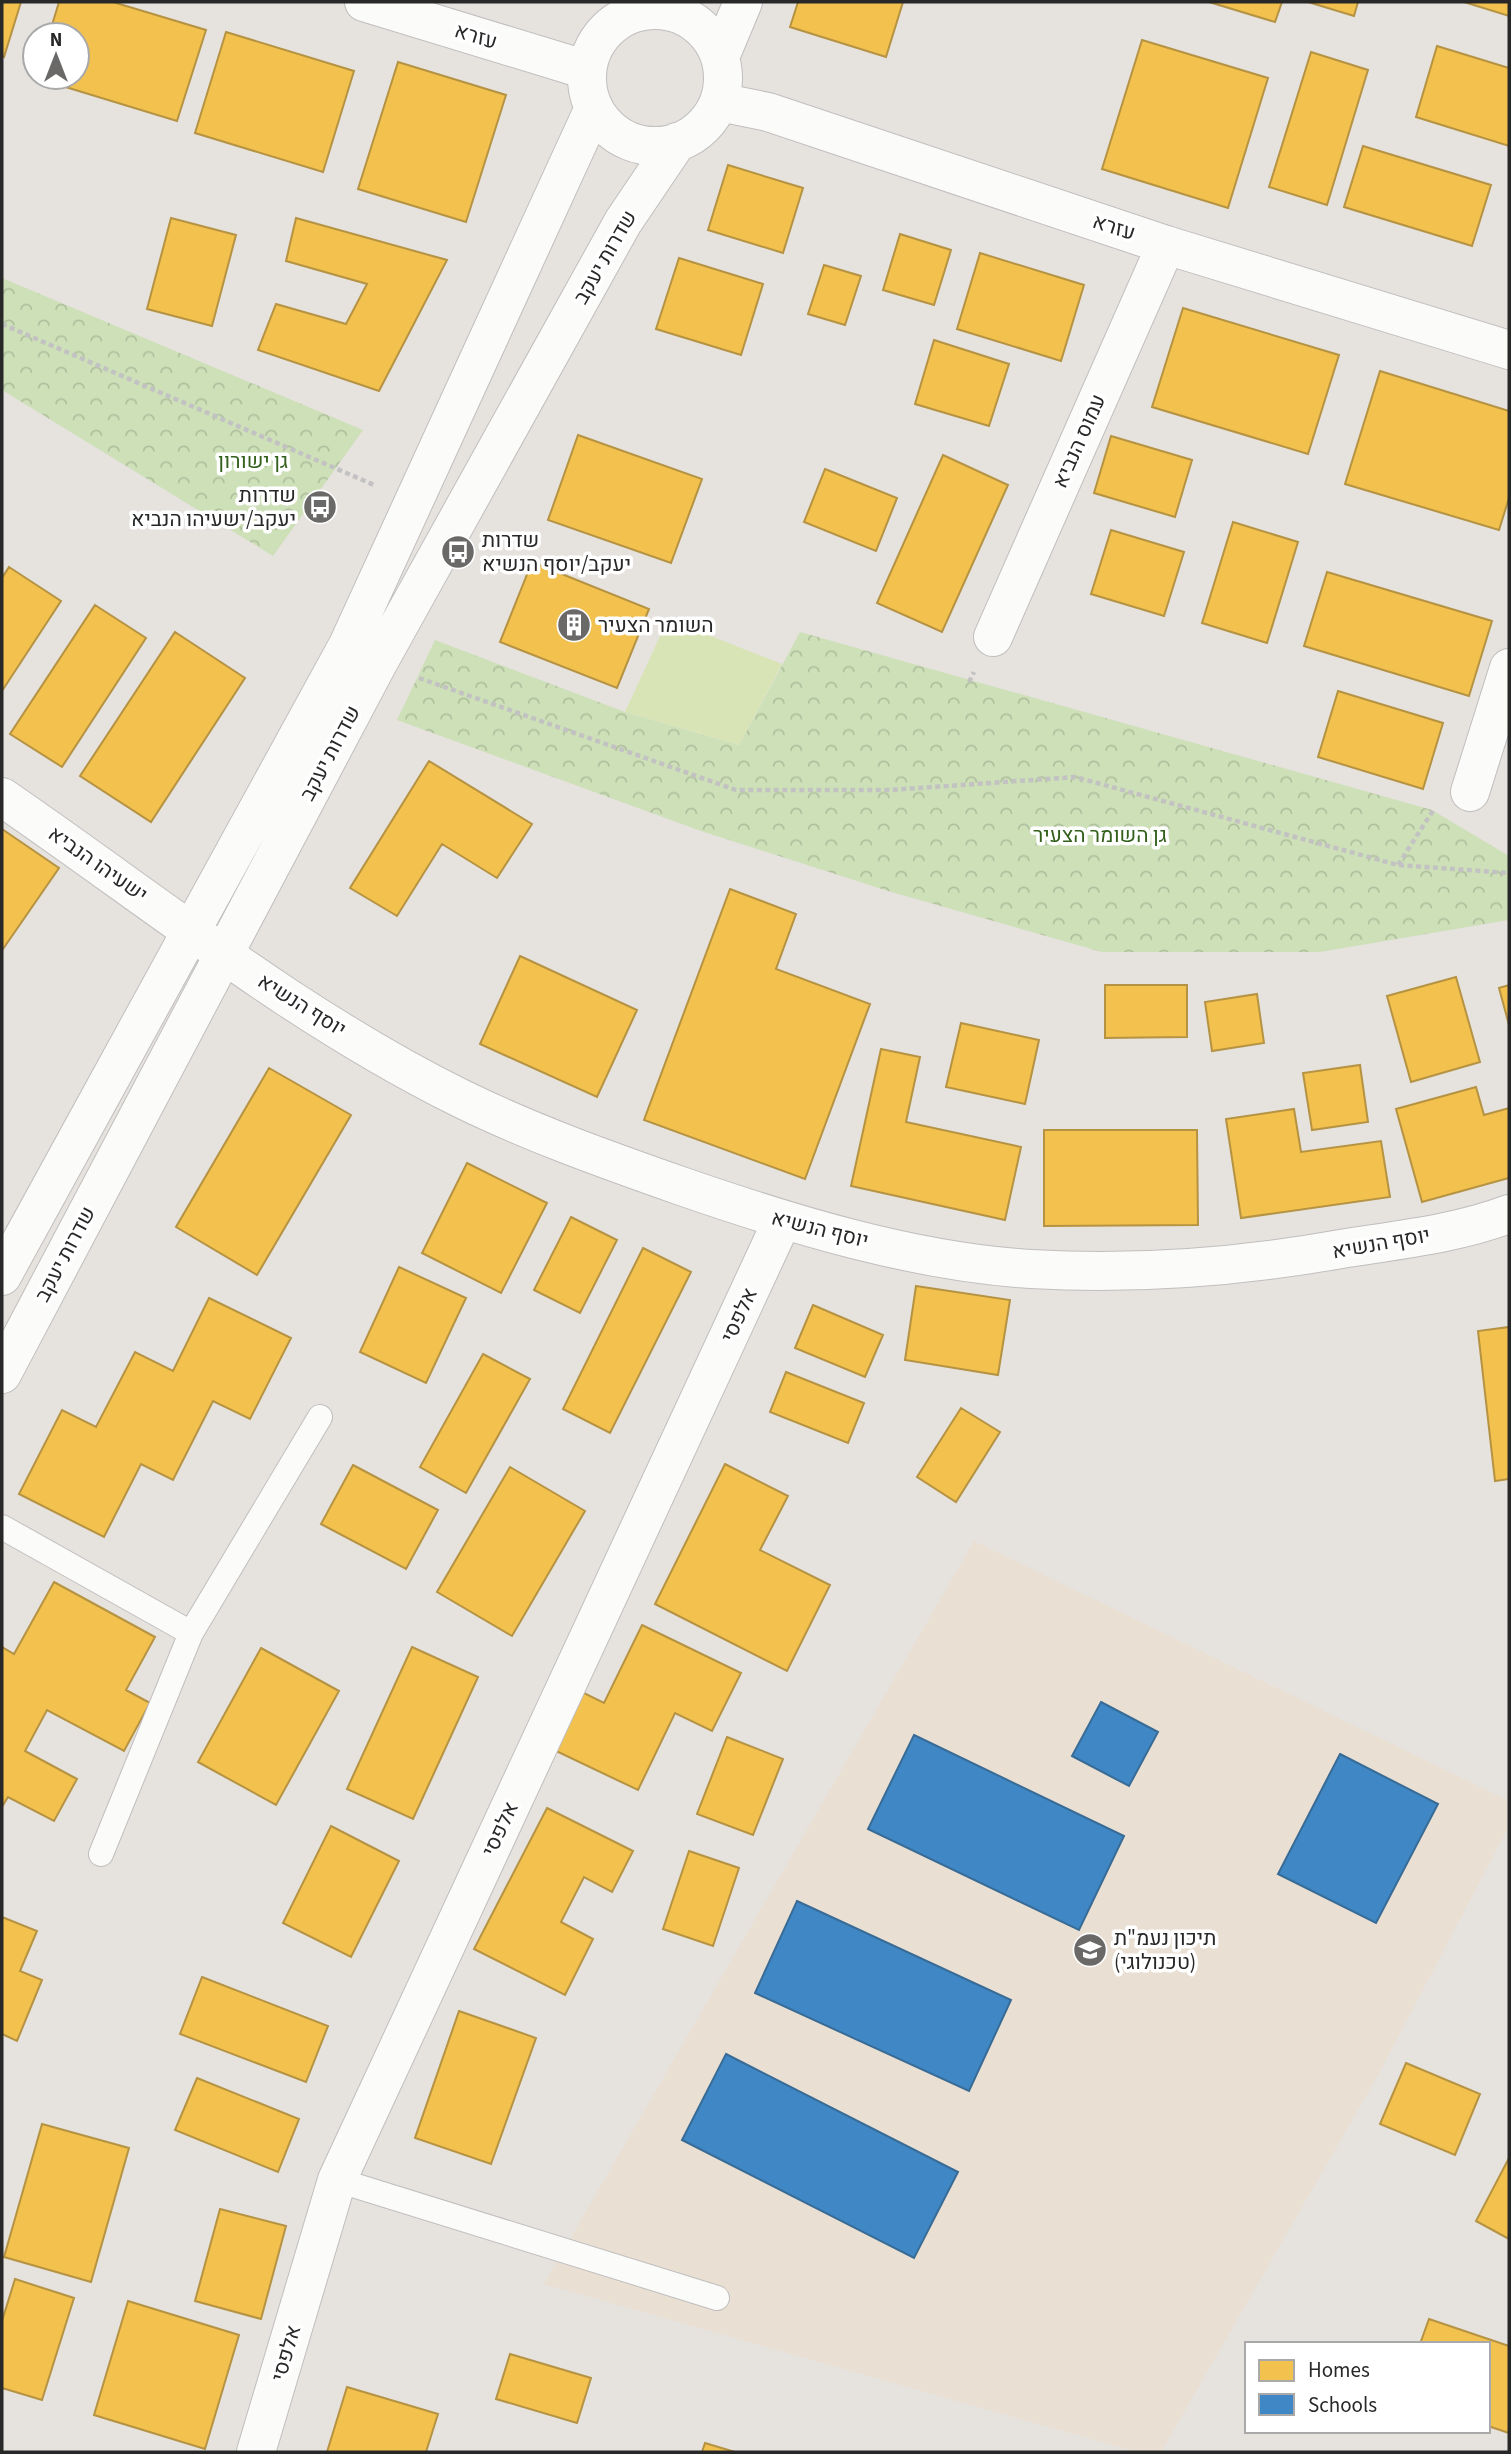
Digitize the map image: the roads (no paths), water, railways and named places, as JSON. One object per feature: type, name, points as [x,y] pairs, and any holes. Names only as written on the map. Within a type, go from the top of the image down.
[{"type":"street","name":"עזרא","points":[[364,2],[587,70]]},
{"type":"street","points":[[720,57],[743,2]]},
{"type":"street","points":[[652,6],[673,11],[694,22],[710,37],[720,57],[723,80],[719,102],[709,119],[695,133],[677,142],[658,145],[629,140],[605,124],[594,108],[587,90],[587,70],[595,45],[603,33],[624,17],[652,6]]},
{"type":"street","name":"עזרא","points":[[719,102],[768,112],[1166,245],[1509,350]]},
{"type":"street","name":"שדרות יעקב","points":[[2,1374],[348,645],[594,108]]},
{"type":"street","name":"שדרות יעקב","points":[[2,1276],[378,663],[623,222],[677,142]]},
{"type":"street","name":"עמוס הנביא","points":[[993,638],[1166,245]]},
{"type":"street","points":[[1470,792],[1509,668]]},
{"type":"street","name":"ישעיהו הנביא","points":[[2,797],[208,942]]},
{"type":"street","name":"יוסף הנשיא","points":[[208,942],[348,1035],[461,1098],[599,1157],[782,1221],[977,1264],[1032,1269],[1185,1268],[1305,1256],[1452,1231],[1509,1214]]},
{"type":"street","name":"אלפסי","points":[[256,2452],[337,2180],[782,1221]]},
{"type":"lane","points":[[101,1854],[191,1633],[320,1416]]},
{"type":"lane","points":[[2,1527],[191,1633]]},
{"type":"lane","points":[[337,2180],[717,2298]]},
{"type":"place","name":"שדרות יעקב/ישעיהו הנביא","points":[[320,507]]},
{"type":"place","name":"שדרות יעקב/יוסף הנשיא","points":[[458,552]]},
{"type":"place","name":"השומר הצעיר","points":[[574,625]]},
{"type":"place","name":"תיכון נעמ\"ת (טכנולוגי)","points":[[1090,1950]]},
{"type":"park label","name":"גן ישורון","points":[[253,461]]},
{"type":"park label","name":"גן השומר הצעיר","points":[[1100,835]]}]
